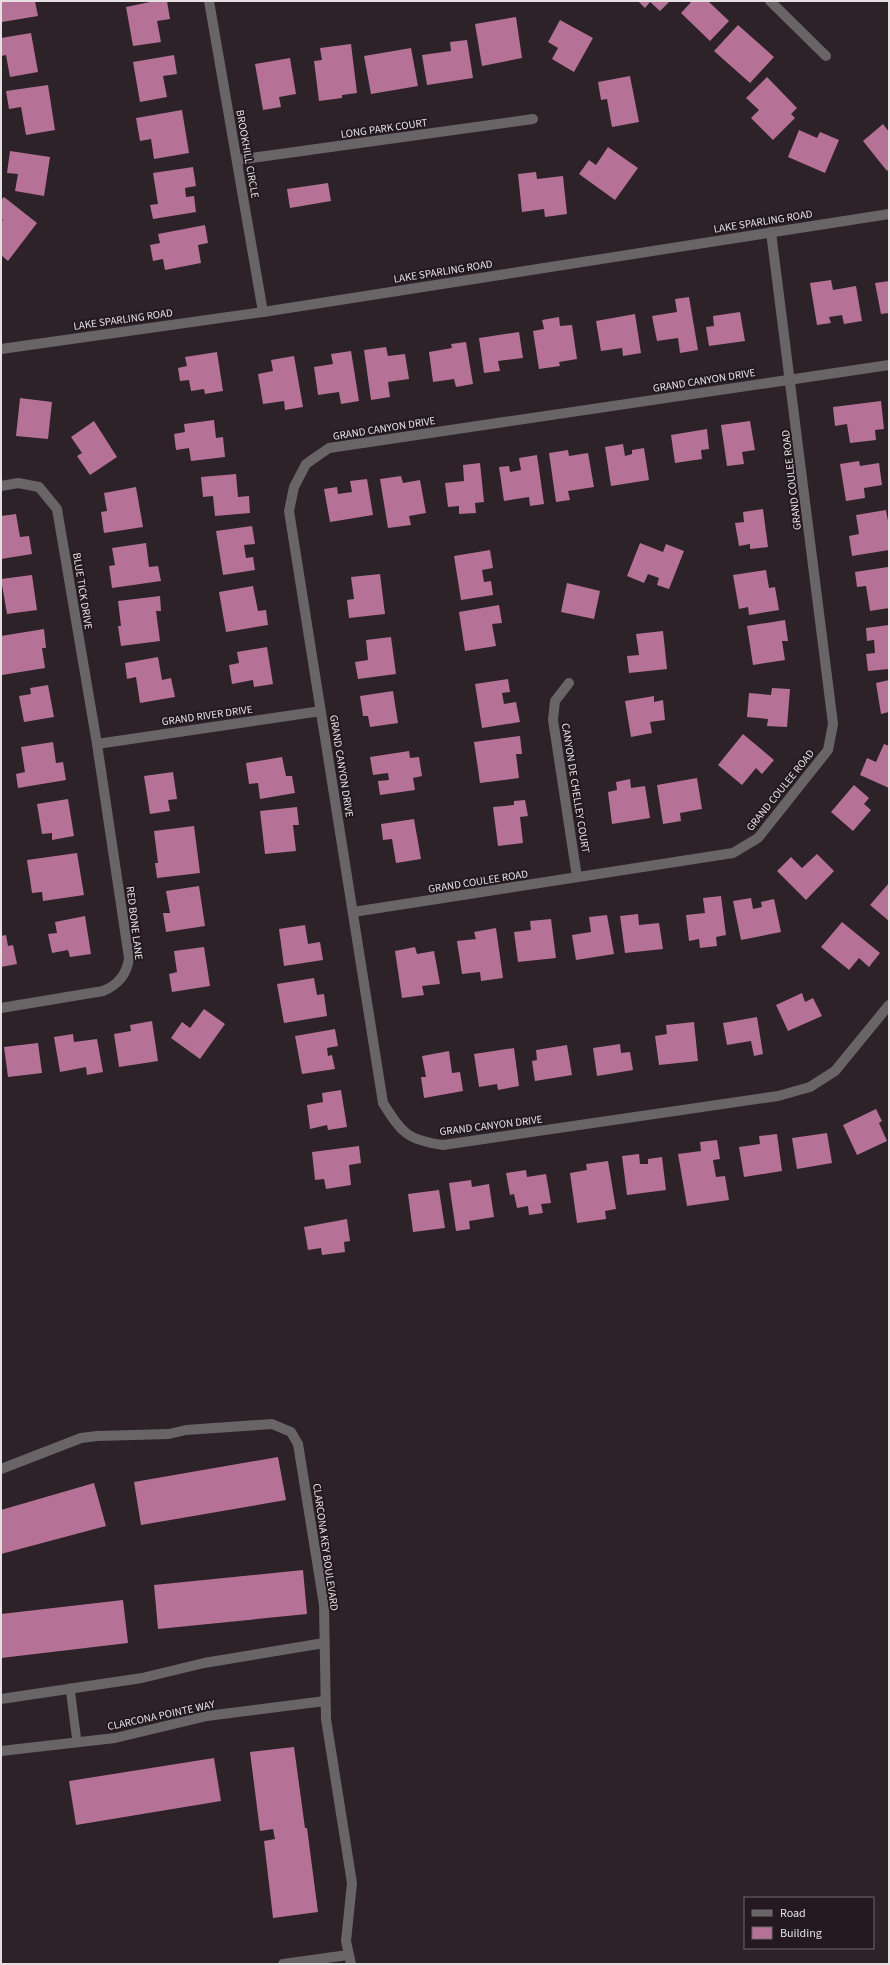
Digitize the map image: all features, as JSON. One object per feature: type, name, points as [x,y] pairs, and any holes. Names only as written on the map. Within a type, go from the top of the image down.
[{"type":"street","name":"BROOKHILL CIRCLE","points":[[209,1],[238,160],[263,312]]},
{"type":"street","points":[[770,1],[826,56]]},
{"type":"street","name":"LONG PARK COURT","points":[[238,160],[533,119]]},
{"type":"street","name":"LAKE SPARLING ROAD","points":[[1,349],[263,312],[889,214]]},
{"type":"street","name":"GRAND COULEE ROAD","points":[[353,912],[733,853],[758,838],[828,750],[833,724],[771,232]]},
{"type":"street","name":"GRAND CANYON DRIVE","points":[[889,365],[329,448],[306,464],[294,487],[289,511],[383,1103],[399,1128],[420,1142],[444,1145],[778,1096],[810,1087],[835,1071],[889,1005]]},
{"type":"street","name":"BLUE TICK DRIVE","points":[[1,486],[18,483],[40,487],[58,509],[96,744]]},
{"type":"street","name":"CANYON DE CHELLEY COURT","points":[[569,683],[555,701],[553,720],[577,877]]},
{"type":"street","name":"GRAND RIVER DRIVE","points":[[96,744],[321,711]]},
{"type":"street","name":"RED BONE LANE","points":[[1,1008],[103,992],[113,987],[122,978],[128,967],[129,958],[96,744]]},
{"type":"street","name":"CLARCONA KEY BOULEVARD","points":[[1,1469],[81,1438],[169,1434],[186,1430],[272,1424],[291,1432],[298,1444],[324,1605],[326,1719],[352,1883],[346,1941],[350,1960]]},
{"type":"street","points":[[1,1699],[142,1678],[204,1664],[324,1643]]},
{"type":"street","name":"CLARCONA POINTE WAY","points":[[1,1751],[115,1738],[207,1716],[325,1700]]},
{"type":"street","points":[[283,1964],[350,1960]]},
{"type":"lane","points":[[70,1688],[77,1742]]},
{"type":"building","points":[[1,1],[35,1],[38,16],[2,22]]},
{"type":"building","points":[[155,1],[167,1],[170,19],[157,21],[161,42],[133,46],[126,7]]},
{"type":"building","points":[[638,1],[670,1],[660,11],[650,2],[645,8]]},
{"type":"building","points":[[692,1],[708,1],[729,21],[710,41],[681,13]]},
{"type":"building","points":[[516,17],[522,58],[482,66],[475,24]]},
{"type":"building","points":[[560,20],[593,38],[574,72],[552,59],[558,48],[548,42]]},
{"type":"building","points":[[738,25],[774,57],[750,83],[714,51]]},
{"type":"building","points":[[31,33],[38,72],[10,77],[6,55],[1,56],[1,38]]},
{"type":"building","points":[[467,40],[473,78],[427,85],[422,55],[451,51],[450,42]]},
{"type":"building","points":[[351,44],[357,93],[342,95],[342,98],[319,101],[314,61],[322,60],[320,48]]},
{"type":"building","points":[[411,48],[418,86],[371,94],[364,56]]},
{"type":"building","points":[[174,55],[177,74],[163,76],[167,97],[140,102],[133,62]]},
{"type":"building","points":[[290,58],[296,94],[279,97],[281,107],[263,110],[255,64]]},
{"type":"building","points":[[630,76],[639,122],[612,127],[607,99],[601,100],[598,82]]},
{"type":"building","points":[[767,77],[797,108],[791,114],[795,118],[773,140],[751,118],[759,110],[746,98]]},
{"type":"building","points":[[48,85],[55,130],[26,135],[21,107],[9,109],[6,91]]},
{"type":"building","points":[[182,110],[189,153],[154,159],[151,139],[140,141],[136,118]]},
{"type":"building","points":[[883,124],[889,132],[889,169],[887,171],[863,141]]},
{"type":"building","points":[[799,130],[817,138],[820,132],[839,140],[825,173],[788,157]]},
{"type":"building","points":[[608,147],[638,168],[615,200],[579,174],[589,160],[596,165]]},
{"type":"building","points":[[10,151],[50,157],[44,196],[15,191],[18,174],[7,173]]},
{"type":"building","points":[[193,167],[196,186],[185,188],[186,197],[194,196],[196,212],[153,219],[150,205],[158,204],[153,173]]},
{"type":"building","points":[[536,172],[537,179],[563,176],[567,214],[545,217],[544,209],[522,212],[518,174]]},
{"type":"building","points":[[328,183],[331,201],[290,208],[287,189]]},
{"type":"building","points":[[4,197],[37,223],[8,261],[1,255],[1,222],[3,220],[1,218],[1,200]]},
{"type":"building","points":[[205,225],[208,243],[198,245],[201,263],[165,270],[163,259],[153,261],[150,245],[160,243],[158,234]]},
{"type":"building","points":[[831,280],[833,290],[856,286],[862,321],[844,324],[842,315],[829,317],[831,323],[817,325],[810,283]]},
{"type":"building","points":[[889,281],[889,313],[881,314],[875,283]]},
{"type":"building","points":[[689,297],[698,350],[680,353],[678,338],[657,341],[652,316],[677,312],[675,299]]},
{"type":"building","points":[[740,312],[745,341],[709,346],[706,327],[714,326],[713,316]]},
{"type":"building","points":[[635,314],[641,353],[623,356],[622,348],[601,351],[596,321]]},
{"type":"building","points":[[559,317],[560,326],[572,325],[577,359],[559,362],[560,366],[539,369],[533,331],[544,329],[542,320]]},
{"type":"building","points":[[519,332],[523,358],[498,361],[500,371],[484,373],[479,338]]},
{"type":"building","points":[[466,342],[473,384],[456,387],[454,379],[433,382],[429,352],[452,348],[451,344]]},
{"type":"building","points":[[386,347],[388,356],[405,354],[409,379],[388,382],[390,397],[371,400],[364,350]]},
{"type":"building","points":[[351,351],[359,401],[341,404],[339,392],[318,395],[314,367],[333,364],[331,354]]},
{"type":"building","points":[[217,352],[223,391],[205,394],[204,389],[191,391],[189,380],[180,381],[178,368],[187,366],[185,357]]},
{"type":"building","points":[[294,356],[303,407],[285,410],[284,401],[263,404],[258,374],[273,371],[271,360]]},
{"type":"building","points":[[20,398],[52,402],[48,439],[16,436]]},
{"type":"building","points":[[881,401],[884,429],[875,430],[876,440],[850,443],[847,424],[835,426],[833,407]]},
{"type":"building","points":[[214,420],[216,438],[223,437],[225,457],[191,461],[189,448],[176,450],[174,434],[185,432],[184,424]]},
{"type":"building","points":[[94,421],[117,457],[90,475],[77,456],[82,453],[71,437]]},
{"type":"building","points":[[750,421],[755,450],[742,452],[744,464],[727,466],[721,425]]},
{"type":"building","points":[[707,429],[709,449],[701,450],[702,459],[675,463],[671,435]]},
{"type":"building","points":[[623,444],[625,456],[632,454],[632,450],[644,448],[649,480],[611,486],[605,447]]},
{"type":"building","points":[[568,450],[569,456],[588,453],[594,487],[568,491],[570,500],[556,502],[549,453]]},
{"type":"building","points":[[537,455],[544,504],[530,506],[529,497],[504,501],[499,467],[509,466],[510,472],[521,470],[519,458]]},
{"type":"building","points":[[859,461],[860,466],[879,463],[882,485],[864,488],[865,498],[846,501],[840,464]]},
{"type":"building","points":[[480,463],[484,502],[475,503],[476,513],[459,514],[459,506],[448,507],[445,483],[464,481],[463,465]]},
{"type":"building","points":[[236,474],[238,497],[249,496],[250,513],[215,516],[213,496],[203,497],[201,477]]},
{"type":"building","points":[[401,476],[403,483],[420,480],[426,513],[409,516],[411,525],[388,528],[380,479]]},
{"type":"building","points":[[367,479],[373,515],[330,522],[324,489],[337,487],[338,494],[352,492],[350,481]]},
{"type":"building","points":[[136,487],[143,527],[104,533],[101,512],[107,511],[104,493]]},
{"type":"building","points":[[763,509],[768,547],[750,549],[750,544],[739,546],[735,523],[744,522],[743,512]]},
{"type":"building","points":[[886,510],[889,527],[889,550],[852,556],[849,536],[859,534],[856,515]]},
{"type":"building","points":[[16,514],[20,537],[29,536],[32,554],[1,559],[1,516]]},
{"type":"building","points":[[252,526],[255,544],[244,545],[246,558],[253,557],[255,570],[223,575],[216,531]]},
{"type":"building","points":[[146,543],[149,567],[158,566],[161,581],[112,588],[109,566],[115,565],[112,548]]},
{"type":"building","points":[[640,543],[663,552],[666,544],[684,551],[669,589],[657,585],[659,578],[648,574],[644,583],[627,576]]},
{"type":"building","points":[[490,550],[493,568],[482,570],[484,582],[491,581],[493,595],[461,600],[454,556]]},
{"type":"building","points":[[888,567],[889,608],[870,611],[866,586],[857,587],[855,572]]},
{"type":"building","points":[[766,570],[769,588],[775,587],[779,610],[749,615],[748,607],[739,609],[733,575]]},
{"type":"building","points":[[380,574],[385,614],[349,618],[347,600],[354,599],[351,577]]},
{"type":"building","points":[[32,575],[37,610],[7,614],[1,579]]},
{"type":"building","points":[[567,583],[600,591],[594,619],[561,612]]},
{"type":"building","points":[[253,586],[258,611],[266,610],[268,625],[226,632],[219,592]]},
{"type":"building","points":[[160,596],[161,611],[156,611],[160,641],[121,646],[118,626],[121,626],[118,601]]},
{"type":"building","points":[[499,605],[502,623],[492,624],[496,646],[465,651],[459,612]]},
{"type":"building","points":[[785,620],[788,641],[782,641],[785,660],[753,665],[747,626]]},
{"type":"building","points":[[889,625],[889,669],[868,671],[866,654],[875,653],[874,640],[867,641],[866,628]]},
{"type":"building","points":[[44,629],[46,648],[42,648],[45,668],[2,675],[1,636]]},
{"type":"building","points":[[663,631],[667,669],[629,673],[627,656],[639,655],[636,634]]},
{"type":"building","points":[[391,637],[396,674],[358,679],[355,662],[368,660],[366,640]]},
{"type":"building","points":[[267,647],[273,684],[254,687],[253,680],[232,684],[229,665],[239,663],[237,652]]},
{"type":"building","points":[[158,657],[162,680],[171,678],[175,697],[140,703],[136,677],[127,679],[125,663]]},
{"type":"building","points":[[508,679],[510,692],[502,693],[504,704],[516,702],[520,722],[482,728],[475,684]]},
{"type":"building","points":[[889,680],[889,712],[881,714],[876,683]]},
{"type":"building","points":[[48,685],[54,717],[24,722],[19,696],[31,694],[30,688]]},
{"type":"building","points":[[772,688],[790,689],[787,727],[767,726],[768,719],[747,717],[749,693],[771,695]]},
{"type":"building","points":[[393,691],[398,723],[370,727],[368,716],[363,716],[360,696]]},
{"type":"building","points":[[654,696],[654,702],[663,700],[665,720],[650,722],[652,733],[631,737],[625,701]]},
{"type":"building","points":[[743,734],[774,760],[762,774],[756,768],[742,785],[718,765]]},
{"type":"building","points":[[520,736],[522,754],[516,754],[519,778],[480,783],[474,742]]},
{"type":"building","points":[[53,742],[56,763],[63,762],[66,780],[18,788],[16,774],[25,772],[21,747]]},
{"type":"building","points":[[884,744],[889,746],[889,788],[860,775],[867,758],[876,762]]},
{"type":"building","points":[[409,751],[410,758],[419,757],[422,776],[413,778],[415,790],[380,795],[378,781],[389,780],[388,773],[373,775],[370,757]]},
{"type":"building","points":[[282,757],[286,776],[292,776],[295,793],[260,799],[258,783],[249,784],[246,763]]},
{"type":"building","points":[[173,772],[177,799],[168,800],[170,811],[150,814],[144,776]]},
{"type":"building","points":[[697,778],[702,809],[680,813],[681,821],[663,824],[657,785]]},
{"type":"building","points":[[630,779],[631,788],[645,786],[650,818],[612,824],[608,792],[617,790],[616,782]]},
{"type":"building","points":[[854,785],[869,798],[864,804],[871,810],[853,831],[831,812]]},
{"type":"building","points":[[68,799],[74,836],[52,840],[52,833],[42,834],[37,804]]},
{"type":"building","points":[[525,800],[528,816],[520,817],[523,843],[498,846],[493,807],[514,805],[514,801]]},
{"type":"building","points":[[297,807],[299,825],[293,825],[296,851],[265,854],[260,811]]},
{"type":"building","points":[[414,819],[421,859],[396,863],[392,839],[383,840],[381,824]]},
{"type":"building","points":[[194,826],[200,873],[157,878],[155,863],[158,863],[154,831]]},
{"type":"building","points":[[77,853],[84,895],[43,901],[42,892],[32,893],[27,860]]},
{"type":"building","points":[[817,854],[834,871],[806,900],[777,871],[791,857],[802,868]]},
{"type":"building","points":[[889,883],[889,921],[870,905]]},
{"type":"building","points":[[199,886],[205,926],[166,932],[163,913],[170,913],[166,891]]},
{"type":"building","points":[[721,896],[726,935],[716,937],[717,946],[700,948],[699,939],[689,941],[686,915],[705,913],[703,898]]},
{"type":"building","points":[[751,898],[753,909],[762,907],[761,902],[774,899],[781,932],[741,940],[733,901]]},
{"type":"building","points":[[638,914],[639,925],[659,923],[663,949],[625,953],[620,916]]},
{"type":"building","points":[[607,915],[614,954],[576,960],[572,935],[591,932],[589,917]]},
{"type":"building","points":[[85,916],[91,954],[70,957],[68,950],[52,953],[48,934],[57,933],[55,922]]},
{"type":"building","points":[[551,919],[556,958],[518,962],[514,932],[531,930],[530,921]]},
{"type":"building","points":[[842,922],[880,953],[869,967],[859,958],[849,970],[821,947]]},
{"type":"building","points":[[305,925],[308,944],[320,942],[323,960],[284,966],[279,929]]},
{"type":"building","points":[[496,928],[503,978],[481,981],[480,972],[462,974],[457,941],[476,939],[474,932]]},
{"type":"building","points":[[6,935],[8,946],[13,945],[17,964],[1,967],[1,936]]},
{"type":"building","points":[[204,947],[210,986],[172,992],[169,974],[177,972],[174,951]]},
{"type":"building","points":[[415,947],[417,954],[434,951],[440,984],[422,986],[424,995],[402,998],[395,951]]},
{"type":"building","points":[[314,978],[317,995],[324,994],[327,1016],[284,1023],[277,984]]},
{"type":"building","points":[[802,993],[805,1002],[813,998],[822,1016],[788,1031],[776,1005]]},
{"type":"building","points":[[204,1009],[225,1024],[200,1059],[171,1038],[182,1022],[190,1028]]},
{"type":"building","points":[[757,1017],[763,1054],[754,1056],[751,1041],[727,1045],[723,1023]]},
{"type":"building","points":[[152,1021],[158,1061],[119,1067],[114,1034],[131,1031],[130,1025]]},
{"type":"building","points":[[694,1022],[698,1061],[659,1065],[655,1036],[667,1034],[666,1025]]},
{"type":"building","points":[[335,1029],[338,1046],[327,1048],[328,1056],[332,1055],[335,1069],[302,1074],[295,1036]]},
{"type":"building","points":[[73,1034],[74,1042],[97,1039],[103,1072],[87,1075],[86,1067],[60,1072],[54,1037]]},
{"type":"building","points":[[38,1043],[42,1073],[8,1077],[4,1047]]},
{"type":"building","points":[[620,1044],[621,1053],[630,1052],[633,1070],[597,1076],[593,1048]]},
{"type":"building","points":[[567,1045],[572,1075],[535,1081],[532,1061],[537,1060],[536,1050]]},
{"type":"building","points":[[514,1048],[519,1086],[498,1090],[497,1084],[479,1087],[474,1054]]},
{"type":"building","points":[[449,1051],[452,1073],[460,1072],[463,1091],[424,1098],[421,1077],[426,1077],[422,1056]]},
{"type":"building","points":[[341,1090],[347,1127],[328,1130],[327,1125],[310,1129],[307,1105],[323,1102],[322,1093]]},
{"type":"building","points":[[876,1109],[882,1121],[879,1123],[887,1141],[857,1155],[843,1125]]},
{"type":"building","points":[[827,1133],[832,1163],[797,1169],[792,1138]]},
{"type":"building","points":[[777,1134],[782,1171],[744,1177],[739,1147],[760,1144],[759,1136]]},
{"type":"building","points":[[717,1140],[720,1159],[713,1160],[716,1177],[725,1176],[729,1200],[687,1206],[678,1154],[701,1151],[700,1142]]},
{"type":"building","points":[[359,1146],[361,1163],[349,1165],[351,1185],[326,1189],[324,1179],[315,1180],[312,1152]]},
{"type":"building","points":[[639,1154],[640,1164],[648,1164],[648,1159],[662,1157],[666,1190],[627,1195],[622,1156]]},
{"type":"building","points":[[608,1161],[616,1209],[605,1211],[606,1219],[577,1223],[570,1173],[587,1170],[586,1164]]},
{"type":"building","points":[[526,1170],[527,1177],[546,1174],[551,1203],[541,1204],[543,1213],[529,1215],[528,1206],[517,1208],[514,1194],[510,1195],[506,1173]]},
{"type":"building","points":[[471,1180],[472,1187],[489,1184],[494,1217],[469,1221],[470,1229],[456,1231],[449,1183]]},
{"type":"building","points":[[439,1190],[445,1228],[413,1232],[408,1194]]},
{"type":"building","points":[[347,1219],[350,1241],[344,1242],[345,1252],[322,1255],[321,1248],[308,1250],[304,1227]]},
{"type":"building","points":[[278,1457],[286,1500],[141,1525],[134,1482]]},
{"type":"building","points":[[94,1483],[106,1526],[1,1554],[1,1510]]},
{"type":"building","points":[[303,1570],[307,1614],[158,1629],[154,1585]]},
{"type":"building","points":[[123,1600],[128,1643],[1,1658],[1,1614]]},
{"type":"building","points":[[294,1747],[305,1828],[307,1828],[318,1912],[273,1918],[264,1841],[275,1839],[273,1829],[260,1831],[250,1752]]},
{"type":"building","points":[[214,1758],[221,1801],[76,1825],[69,1781]]}]
